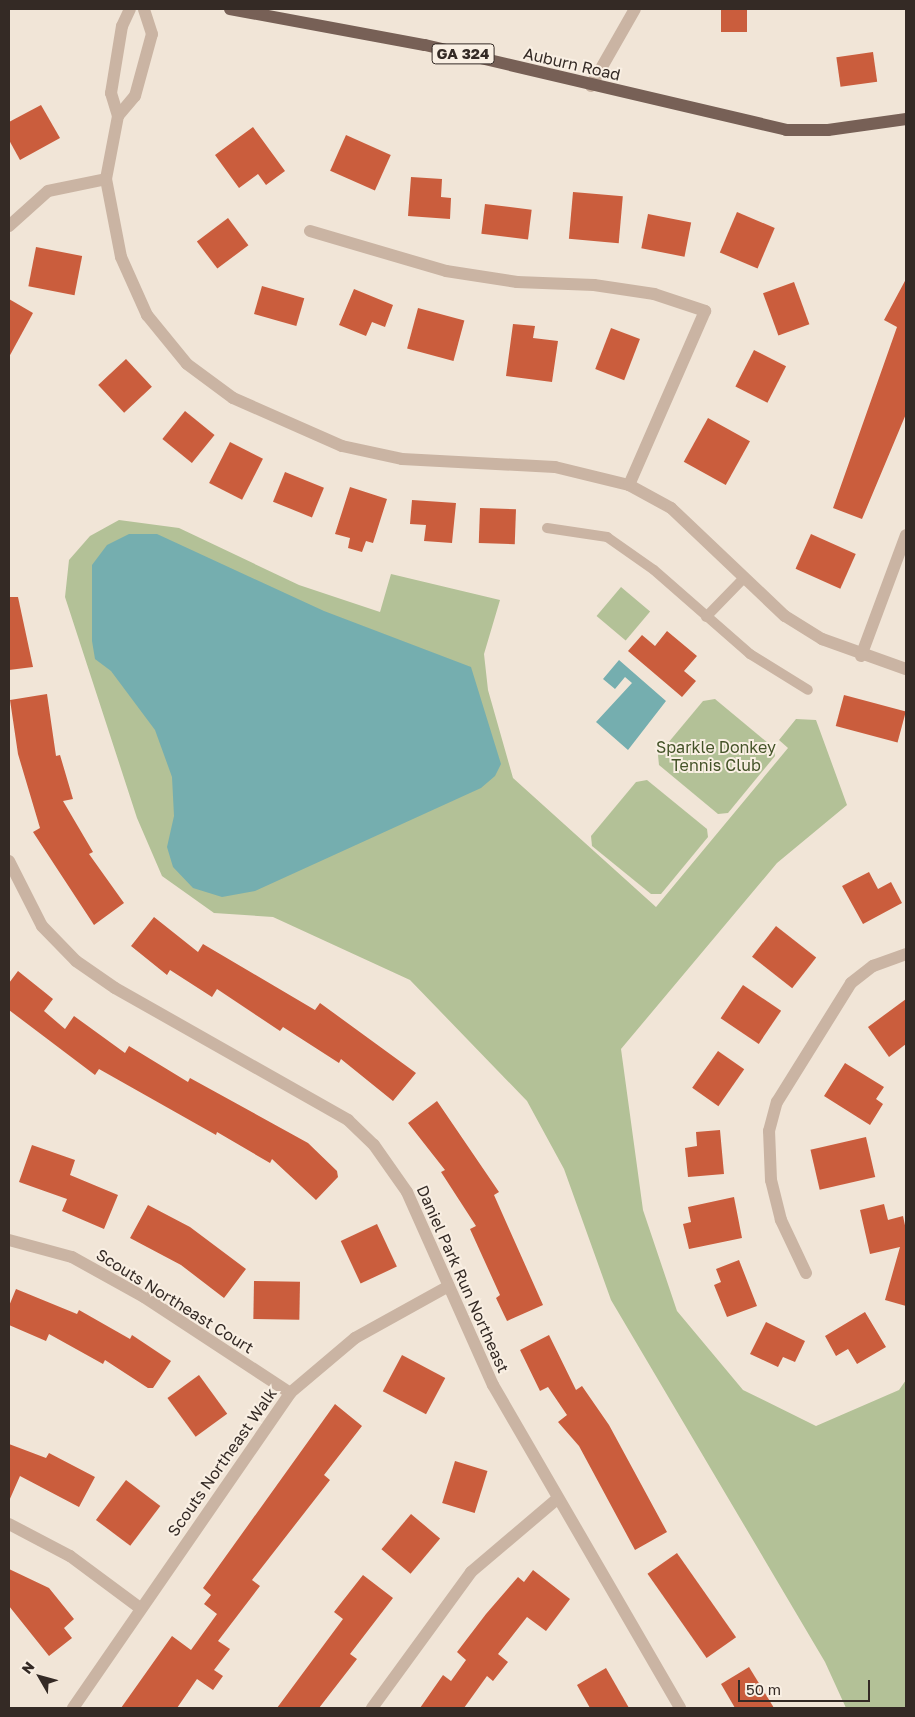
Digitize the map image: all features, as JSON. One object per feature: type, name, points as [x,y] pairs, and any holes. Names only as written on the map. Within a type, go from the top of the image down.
[{"type":"main road","name":"Auburn Road","points":[[230,9],[426,45],[591,86],[786,130],[828,130],[906,120]]},
{"type":"street","points":[[130,9],[122,26],[111,93],[118,116],[106,179],[121,257],[146,315],[187,364],[233,398],[342,446],[402,459],[555,467],[629,485],[671,508],[785,616],[861,656],[906,669]]},
{"type":"street","points":[[118,116],[134,96],[152,34],[144,9]]},
{"type":"street","points":[[591,86],[635,9]]},
{"type":"street","points":[[9,226],[48,191],[106,179]]},
{"type":"street","points":[[310,231],[446,271],[516,282],[594,285],[654,294],[705,311],[629,485]]},
{"type":"street","points":[[861,656],[906,535]]},
{"type":"street","name":"Daniel Park Run Northeast","points":[[9,861],[42,926],[76,961],[355,1126],[374,1145],[407,1192],[493,1385],[557,1499],[680,1708]]},
{"type":"street","points":[[806,1273],[781,1220],[771,1180],[769,1131],[777,1102],[851,983],[873,966],[906,954]]},
{"type":"street","name":"Scouts Northeast Court","points":[[9,1240],[72,1257],[144,1297],[290,1393]]},
{"type":"street","name":"Scouts Northeast Walk","points":[[73,1708],[140,1608],[290,1393],[355,1338],[449,1286]]},
{"type":"street","points":[[372,1708],[471,1572],[557,1499]]},
{"type":"street","points":[[9,1524],[70,1556],[140,1608]]},
{"type":"lane","points":[[547,528],[607,537],[654,570],[750,654],[808,690]]},
{"type":"lane","points":[[706,617],[744,579]]},
{"type":"green space","points":[[119,520],[179,528],[299,585],[380,612],[391,574],[500,600],[484,654],[488,690],[513,778],[656,907],[788,748],[779,740],[796,719],[816,720],[847,805],[777,863],[621,1049],[643,1210],[677,1311],[743,1390],[816,1426],[899,1390],[906,1380],[906,1708],[846,1708],[825,1662],[611,1300],[564,1169],[527,1101],[410,980],[273,917],[214,913],[162,876],[137,818],[65,597],[69,560],[90,536]]},
{"type":"green space","points":[[621,587],[650,611],[626,641],[597,616]]},
{"type":"green space","name":"Sparkle Donkey Tennis Club","points":[[715,699],[774,748],[775,756],[728,813],[718,814],[659,765],[658,755],[703,701]]},
{"type":"green space","name":"Sparkle Donkey Tennis Club","points":[[647,780],[707,829],[708,837],[661,894],[651,894],[592,846],[591,836],[636,782]]},
{"type":"water","points":[[129,534],[157,534],[324,611],[471,667],[501,764],[495,776],[481,788],[255,891],[222,897],[193,888],[173,867],[167,847],[174,816],[172,777],[155,730],[111,671],[95,659],[92,641],[92,565],[107,545]]},
{"type":"water","points":[[619,660],[666,701],[628,750],[596,722],[632,683],[625,677],[615,689],[603,679]]},
{"type":"building","points":[[721,9],[747,9],[747,32],[721,32]]},
{"type":"building","points":[[873,52],[877,82],[841,87],[836,57]]},
{"type":"building","points":[[41,105],[60,138],[20,160],[9,140],[9,122]]},
{"type":"building","points":[[253,127],[285,171],[266,185],[258,174],[239,188],[215,155]]},
{"type":"building","points":[[346,135],[391,155],[375,191],[330,171]]},
{"type":"building","points":[[411,177],[442,179],[441,197],[451,198],[450,219],[408,216]]},
{"type":"building","points":[[573,192],[623,196],[619,243],[569,239]]},
{"type":"building","points":[[485,204],[532,210],[528,240],[481,234]]},
{"type":"building","points":[[737,212],[775,228],[758,269],[720,253]]},
{"type":"building","points":[[648,214],[691,222],[685,257],[641,248]]},
{"type":"building","points":[[228,218],[248,245],[217,269],[197,241]]},
{"type":"building","points":[[36,247],[82,256],[75,295],[28,286]]},
{"type":"building","points":[[906,279],[906,414],[862,519],[833,508],[897,327],[884,320]]},
{"type":"building","points":[[794,282],[809,324],[778,336],[763,293]]},
{"type":"building","points":[[262,286],[304,298],[296,326],[254,314]]},
{"type":"building","points":[[354,289],[393,305],[385,327],[372,322],[366,336],[339,325]]},
{"type":"building","points":[[9,299],[33,313],[9,357]]},
{"type":"building","points":[[418,308],[464,320],[453,361],[407,349]]},
{"type":"building","points":[[513,324],[535,326],[533,338],[558,341],[552,382],[506,376]]},
{"type":"building","points":[[611,328],[640,339],[624,380],[595,369]]},
{"type":"building","points":[[754,350],[786,366],[767,403],[735,387]]},
{"type":"building","points":[[126,359],[152,387],[124,413],[98,385]]},
{"type":"building","points":[[185,411],[215,435],[192,463],[162,439]]},
{"type":"building","points":[[708,418],[750,441],[726,485],[684,462]]},
{"type":"building","points":[[230,442],[263,459],[242,500],[209,483]]},
{"type":"building","points":[[285,472],[324,488],[312,517],[273,502]]},
{"type":"building","points":[[350,487],[387,499],[373,543],[366,541],[362,552],[348,548],[350,538],[335,534]]},
{"type":"building","points":[[412,500],[456,503],[452,543],[424,541],[426,525],[410,524]]},
{"type":"building","points":[[480,508],[516,509],[515,544],[479,543]]},
{"type":"building","points":[[811,534],[856,554],[840,589],[796,569]]},
{"type":"building","points":[[9,597],[18,597],[33,667],[9,670]]},
{"type":"building","points":[[667,631],[697,656],[684,671],[696,681],[682,697],[628,651],[642,635],[655,646]]},
{"type":"building","points":[[47,694],[56,756],[60,755],[73,799],[63,801],[93,852],[89,854],[124,903],[94,925],[33,832],[40,828],[18,754],[10,700]]},
{"type":"building","points":[[844,695],[906,712],[898,742],[836,726]]},
{"type":"building","points":[[869,872],[878,889],[891,882],[902,903],[863,924],[842,886]]},
{"type":"building","points":[[154,917],[198,952],[203,944],[315,1010],[320,1003],[416,1073],[393,1101],[341,1059],[339,1063],[283,1027],[280,1031],[217,989],[212,997],[170,970],[167,975],[131,946]]},
{"type":"building","points":[[776,926],[816,957],[792,988],[752,957]]},
{"type":"building","points":[[18,971],[53,999],[44,1011],[65,1029],[74,1016],[125,1053],[129,1046],[188,1082],[190,1078],[308,1143],[337,1171],[338,1177],[316,1200],[272,1159],[270,1163],[217,1132],[216,1135],[99,1069],[95,1075],[9,1010],[9,983]]},
{"type":"building","points":[[743,985],[781,1011],[759,1044],[721,1018]]},
{"type":"building","points":[[906,999],[906,1044],[889,1057],[868,1027]]},
{"type":"building","points":[[718,1051],[744,1069],[718,1106],[692,1088]]},
{"type":"building","points":[[845,1063],[884,1087],[876,1099],[883,1104],[870,1125],[824,1096]]},
{"type":"building","points":[[437,1101],[499,1192],[494,1195],[543,1305],[507,1321],[496,1298],[500,1295],[470,1229],[476,1226],[441,1172],[445,1170],[408,1123]]},
{"type":"building","points":[[720,1130],[724,1174],[688,1177],[685,1148],[697,1146],[696,1132]]},
{"type":"building","points":[[866,1137],[875,1177],[820,1190],[810,1150]]},
{"type":"building","points":[[32,1145],[75,1160],[70,1175],[118,1195],[104,1229],[62,1211],[67,1199],[19,1182]]},
{"type":"building","points":[[734,1197],[742,1238],[689,1249],[683,1224],[691,1222],[688,1207]]},
{"type":"building","points":[[884,1204],[888,1220],[903,1216],[906,1230],[906,1306],[885,1300],[900,1247],[870,1254],[860,1210]]},
{"type":"building","points":[[148,1205],[190,1227],[246,1269],[224,1298],[181,1265],[130,1238]]},
{"type":"building","points":[[377,1224],[397,1267],[361,1284],[341,1241]]},
{"type":"building","points":[[739,1260],[757,1306],[727,1317],[714,1285],[721,1282],[716,1269]]},
{"type":"building","points":[[254,1281],[300,1282],[299,1320],[253,1319]]},
{"type":"building","points":[[16,1289],[77,1314],[79,1310],[130,1339],[132,1335],[171,1361],[153,1388],[148,1388],[105,1360],[103,1364],[49,1334],[46,1341],[9,1325],[9,1306]]},
{"type":"building","points":[[865,1312],[886,1347],[857,1364],[848,1349],[836,1356],[825,1336]]},
{"type":"building","points":[[766,1322],[805,1341],[795,1362],[783,1357],[778,1367],[750,1354]]},
{"type":"building","points":[[549,1335],[576,1390],[582,1386],[609,1425],[667,1532],[635,1550],[579,1446],[558,1422],[567,1415],[548,1387],[540,1391],[520,1350]]},
{"type":"building","points":[[402,1355],[445,1378],[426,1414],[383,1391]]},
{"type":"building","points":[[199,1375],[227,1414],[196,1437],[167,1398]]},
{"type":"building","points":[[335,1404],[362,1426],[324,1475],[330,1480],[252,1580],[260,1586],[218,1641],[230,1649],[214,1670],[223,1676],[213,1690],[197,1679],[177,1708],[121,1708],[172,1636],[191,1650],[217,1614],[204,1604],[211,1595],[203,1588]]},
{"type":"building","points":[[9,1444],[46,1458],[49,1453],[95,1477],[79,1507],[20,1476],[9,1501]]},
{"type":"building","points":[[455,1461],[488,1471],[475,1513],[442,1503]]},
{"type":"building","points":[[126,1480],[160,1506],[130,1546],[96,1520]]},
{"type":"building","points":[[411,1514],[440,1538],[411,1574],[381,1549]]},
{"type":"building","points":[[677,1553],[736,1637],[707,1658],[648,1574]]},
{"type":"building","points":[[9,1569],[49,1588],[74,1619],[64,1628],[72,1638],[49,1656],[9,1606]]},
{"type":"building","points":[[533,1570],[570,1599],[546,1631],[527,1617],[498,1654],[508,1662],[493,1681],[487,1676],[464,1708],[420,1708],[443,1675],[451,1681],[466,1660],[457,1652],[486,1614],[518,1577],[524,1582]]},
{"type":"building","points":[[363,1575],[393,1598],[350,1654],[357,1659],[319,1708],[277,1708],[343,1619],[334,1612]]},
{"type":"building","points":[[749,1667],[774,1708],[735,1708],[721,1684]]},
{"type":"building","points":[[606,1668],[629,1708],[590,1708],[577,1685]]}]
